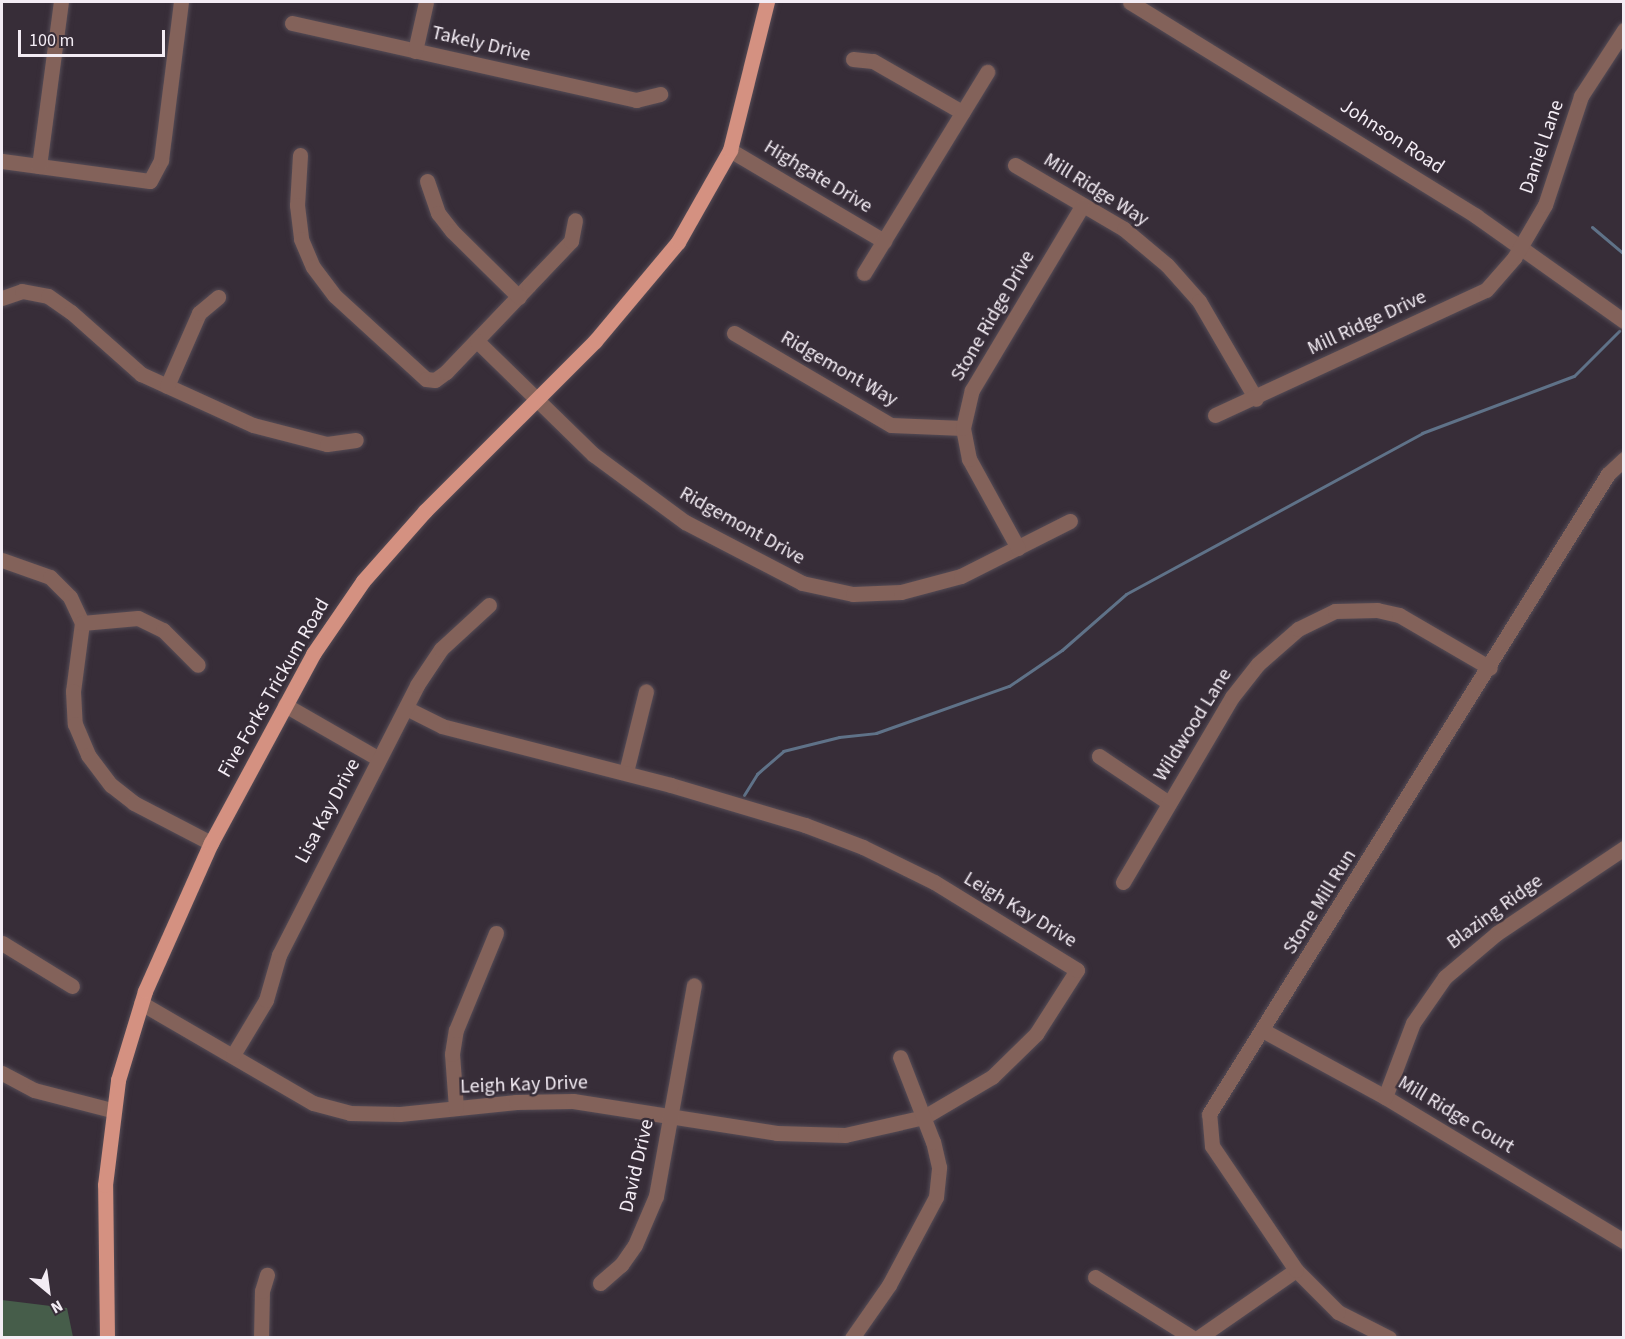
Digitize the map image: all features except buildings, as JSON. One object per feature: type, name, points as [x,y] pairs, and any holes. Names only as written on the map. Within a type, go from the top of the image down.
[{"type":"main road","name":"Five Forks Trickum Road","points":[[107,1338],[105,1185],[112,1110],[141,1003],[211,843],[313,654],[363,581],[537,397],[595,341],[678,242],[730,150],[767,2]]},
{"type":"street","points":[[39,166],[61,2]]},
{"type":"street","points":[[2,161],[150,181],[161,160],[181,2]]},
{"type":"street","points":[[415,51],[426,2]]},
{"type":"street","name":"Johnson Road","points":[[1131,2],[1338,127],[1519,247],[1623,321]]},
{"type":"street","name":"Takely Drive","points":[[292,23],[636,100],[660,94]]},
{"type":"street","name":"Daniel Lane","points":[[1519,247],[1545,205],[1581,96],[1623,30]]},
{"type":"street","points":[[853,59],[873,61],[962,112]]},
{"type":"street","points":[[864,273],[987,72]]},
{"type":"street","name":"Highgate Drive","points":[[730,150],[884,241]]},
{"type":"street","points":[[300,155],[297,205],[301,238],[313,267],[335,296],[426,379],[435,380],[446,372],[519,297],[571,241],[575,220]]},
{"type":"street","name":"Mill Ridge Way","points":[[1016,165],[1082,207],[1124,229],[1167,265],[1199,301],[1256,399]]},
{"type":"street","points":[[427,182],[438,213],[452,231],[519,297]]},
{"type":"street","name":"Stone Ridge Drive","points":[[1018,548],[969,459],[963,428],[972,390],[1082,207]]},
{"type":"street","name":"Mill Ridge Drive","points":[[1215,414],[1256,399],[1486,290],[1519,247]]},
{"type":"street","points":[[2,298],[22,291],[48,296],[71,312],[141,374],[253,425],[327,444],[356,440]]},
{"type":"street","points":[[167,386],[199,313],[218,297]]},
{"type":"street","name":"Ridgemont Way","points":[[734,333],[891,425],[963,428]]},
{"type":"street","name":"Ridgemont Drive","points":[[477,341],[594,455],[685,522],[802,583],[854,594],[901,592],[961,576],[1070,521]]},
{"type":"street","name":"Stone Mill Run","points":[[1382,1336],[1338,1311],[1296,1270],[1212,1146],[1209,1114],[1490,668],[1608,474],[1623,459]]},
{"type":"street","points":[[2,560],[50,577],[70,597],[82,623],[73,691],[75,724],[88,755],[111,785],[134,803],[211,843]]},
{"type":"street","name":"Lisa Kay Drive","points":[[233,1055],[266,1000],[279,955],[406,708],[441,649],[489,605]]},
{"type":"street","name":"Wildwood Lane","points":[[1123,882],[1232,697],[1258,664],[1282,641],[1316,619],[1354,609],[1399,615],[1490,668]]},
{"type":"street","points":[[82,623],[138,618],[163,630],[198,665]]},
{"type":"street","points":[[626,772],[646,691]]},
{"type":"street","points":[[285,705],[379,759]]},
{"type":"street","name":"Leigh Kay Drive","points":[[141,1003],[300,1096],[336,1110],[380,1115],[573,1101],[810,1136],[867,1132],[924,1117],[969,1093],[1010,1062],[1055,1009],[1077,970],[934,882],[863,847],[805,825],[626,772],[442,726],[406,708]]},
{"type":"street","points":[[1099,756],[1169,803]]},
{"type":"street","name":"Blazing Ridge","points":[[1385,1097],[1413,1023],[1445,977],[1497,933],[1623,848]]},
{"type":"street","points":[[456,1108],[452,1054],[456,1030],[496,933]]},
{"type":"street","points":[[2,944],[72,986]]},
{"type":"street","name":"David Drive","points":[[600,1283],[621,1265],[649,1215],[694,985]]},
{"type":"street","name":"Mill Ridge Court","points":[[1264,1030],[1385,1097],[1623,1240]]},
{"type":"street","points":[[852,1338],[889,1285],[936,1197],[939,1167],[924,1117],[900,1057]]},
{"type":"street","points":[[2,1073],[34,1090],[112,1110]]},
{"type":"street","points":[[1198,1338],[1296,1270]]},
{"type":"street","points":[[261,1338],[262,1291],[267,1275]]},
{"type":"street","points":[[1095,1276],[1193,1338]]},
{"type":"green space","points":[[2,1300],[67,1308],[73,1337],[2,1337]]},
{"type":"waterway","points":[[1592,227],[1624,254]]},
{"type":"waterway","points":[[744,795],[757,774],[783,751],[839,737],[876,733],[1009,686],[1062,650],[1126,594],[1422,433],[1574,376],[1619,331]]}]
